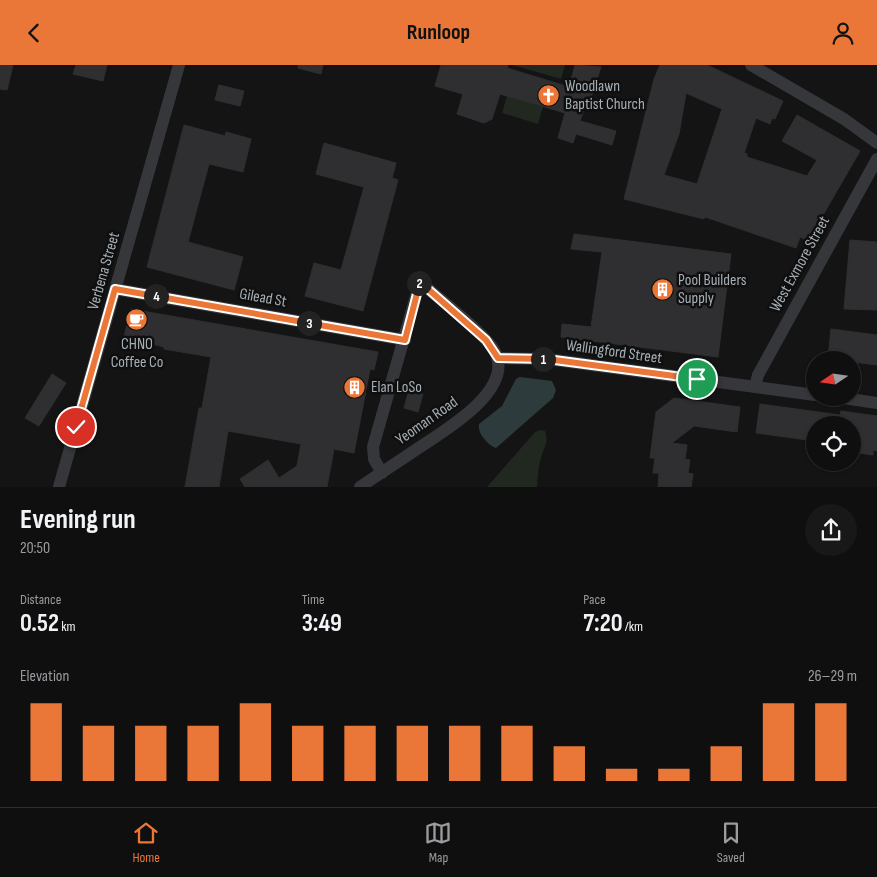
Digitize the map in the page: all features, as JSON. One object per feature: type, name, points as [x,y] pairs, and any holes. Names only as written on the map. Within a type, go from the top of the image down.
[{"type":"street","name":"Verbena Street","points":[[59,487],[180,65]]},
{"type":"street","points":[[752,65],[844,119],[877,143]]},
{"type":"street","name":"West Exmore Street","points":[[754,387],[758,375],[877,159]]},
{"type":"street","points":[[382,473],[374,459],[373,447],[420,282],[486,340],[498,358]]},
{"type":"street","name":"Gilead St","points":[[115,289],[405,340]]},
{"type":"street","name":"Wallingford Street","points":[[498,358],[547,359],[806,394]]},
{"type":"street","name":"Yeoman Road","points":[[360,487],[464,417],[478,405],[494,381],[498,371],[498,358]]},
{"type":"street","points":[[861,401],[877,403]]},
{"type":"shaded area","points":[[512,65],[565,65],[561,79]]},
{"type":"shaded area","points":[[507,96],[543,107],[538,124],[502,113]]},
{"type":"shaded area","points":[[520,377],[552,381],[556,390],[553,398],[496,448],[484,438],[479,424],[502,406],[516,379]]},
{"type":"shaded area","points":[[545,431],[546,445],[539,465],[537,487],[487,487],[535,432]]},
{"type":"building","points":[[0,65],[13,65],[7,90],[0,89]]},
{"type":"building","points":[[76,65],[107,65],[103,81],[73,74]]},
{"type":"building","points":[[298,65],[323,65],[321,74],[298,68]]},
{"type":"building","name":"Woodlawn Baptist Church","points":[[441,65],[508,65],[507,68],[569,87],[575,65],[601,67],[588,107],[585,106],[580,121],[616,131],[612,145],[576,134],[573,143],[558,138],[565,113],[500,94],[492,119],[484,123],[457,114],[463,94],[435,86]]},
{"type":"building","points":[[660,65],[707,65],[783,101],[775,119],[772,118],[770,124],[756,118],[744,153],[747,154],[747,157],[807,176],[817,160],[782,141],[797,115],[860,151],[808,241],[800,237],[796,248],[705,217],[704,219],[624,199],[654,79]],"holes":[[[686,93],[722,109],[697,184],[664,175],[679,134]]]},
{"type":"building","points":[[219,85],[244,91],[240,106],[215,100]]},
{"type":"building","points":[[184,125],[225,136],[226,132],[251,139],[243,172],[209,164],[188,242],[243,257],[234,290],[147,267]]},
{"type":"building","points":[[324,143],[396,163],[392,178],[398,180],[363,311],[305,296],[314,263],[341,270],[364,187],[316,174]]},
{"type":"building","name":"Pool Builders Supply","points":[[574,234],[731,254],[718,357],[561,337],[562,324],[591,327],[602,252],[571,249]]},
{"type":"building","points":[[850,240],[877,242],[877,310],[844,309]]},
{"type":"building","name":"Elan LoSo","points":[[131,309],[378,352],[374,370],[370,369],[354,453],[334,449],[327,487],[245,487],[240,479],[268,460],[279,478],[297,466],[301,444],[228,431],[219,487],[185,487],[199,408],[202,408],[211,357],[164,349],[164,347],[124,337]]},
{"type":"building","points":[[831,329],[877,335],[877,365],[861,363],[861,351],[829,351]]},
{"type":"building","points":[[52,374],[66,383],[39,426],[25,418]]},
{"type":"building","points":[[409,390],[423,394],[418,412],[404,408]]},
{"type":"building","points":[[674,398],[740,407],[737,432],[694,426],[672,443],[687,445],[685,459],[690,460],[688,473],[693,474],[691,487],[658,487],[659,473],[653,473],[655,458],[650,458],[656,412]]},
{"type":"building","points":[[760,404],[840,415],[841,411],[877,416],[877,451],[873,450],[873,455],[861,453],[861,416],[806,416],[806,440],[756,433]]},
{"type":"place","name":"Woodlawn Baptist Church","points":[[549,95]]},
{"type":"place","name":"Pool Builders Supply","points":[[662,289]]},
{"type":"place","name":"CHNO Coffee Co","points":[[137,320]]},
{"type":"place","name":"Elan LoSo","points":[[355,387]]},
{"type":"route","points":[[76,427],[115,289],[405,340],[420,282],[486,340],[498,358],[547,359],[697,379]]}]
